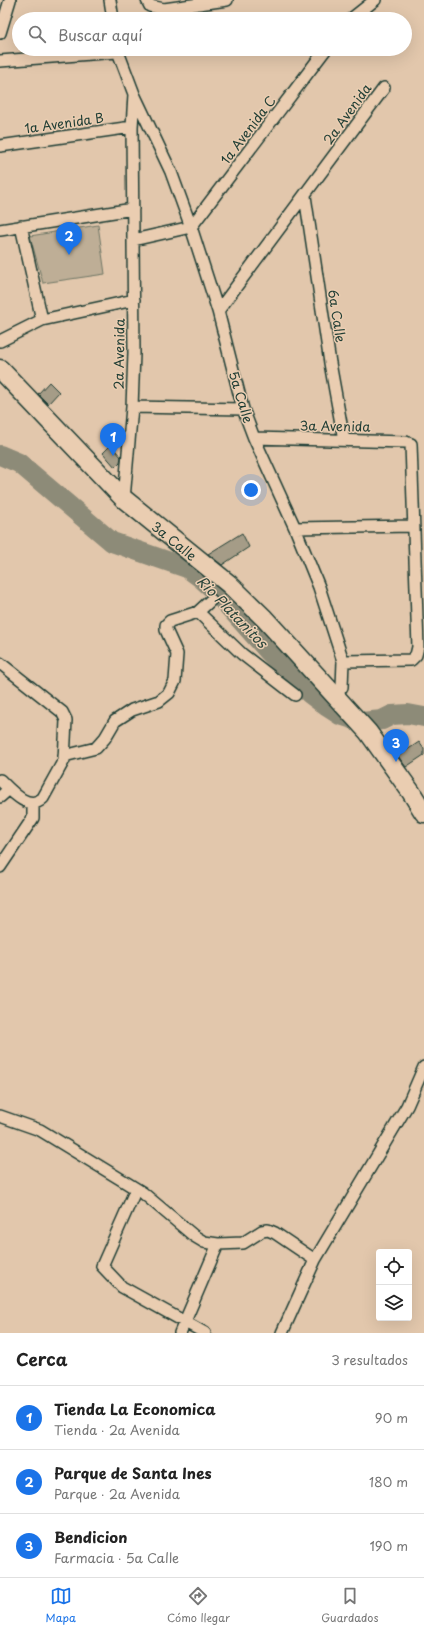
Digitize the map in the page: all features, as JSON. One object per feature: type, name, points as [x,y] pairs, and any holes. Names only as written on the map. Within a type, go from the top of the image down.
[{"type":"main road","name":"3a Calle","points":[[0,369],[124,499],[161,531],[229,584],[259,613],[368,732],[411,792],[424,813]]},
{"type":"street","points":[[0,33],[10,0]]},
{"type":"street","points":[[110,0],[112,12]]},
{"type":"street","points":[[147,0],[150,6],[164,9],[227,0]]},
{"type":"street","points":[[359,12],[374,0]]},
{"type":"street","points":[[0,61],[58,56]]},
{"type":"street","name":"2a Avenida","points":[[119,56],[134,94],[132,127],[134,353],[132,407],[124,499]]},
{"type":"street","name":"1a Avenida C","points":[[191,227],[321,56]]},
{"type":"street","name":"2a Avenida","points":[[218,311],[384,88]]},
{"type":"street","name":"5a Calle","points":[[134,94],[170,172],[191,227],[218,311],[243,408],[254,438],[295,528],[319,587],[343,661],[342,687],[335,696]]},
{"type":"street","name":"1a Avenida B","points":[[0,146],[132,127]]},
{"type":"street","name":"6a Calle","points":[[305,196],[329,356],[344,440]]},
{"type":"street","points":[[0,230],[133,209]]},
{"type":"street","points":[[21,226],[42,320]]},
{"type":"street","points":[[133,240],[191,227]]},
{"type":"street","points":[[0,341],[42,320],[134,300]]},
{"type":"street","points":[[132,407],[243,408]]},
{"type":"street","name":"3a Avenida","points":[[254,438],[406,442],[411,444],[413,526]]},
{"type":"street","points":[[295,528],[413,526],[421,647],[411,660],[343,661]]},
{"type":"street","points":[[64,756],[96,748],[105,738],[115,721],[132,710],[159,702],[169,693],[175,681],[177,654],[166,630],[166,625],[170,621],[198,612],[211,600]]},
{"type":"street","points":[[198,612],[242,654],[295,695]]},
{"type":"street","points":[[0,663],[65,716],[67,725],[64,756],[43,798],[38,803],[33,804],[27,802],[9,789],[0,780]]},
{"type":"street","points":[[0,797],[9,789]]},
{"type":"street","points":[[0,867],[34,818],[33,804]]},
{"type":"street","points":[[282,1333],[315,1260],[407,1106],[424,1067]]},
{"type":"street","points":[[0,1116],[40,1130],[136,1189],[194,1236],[204,1242],[218,1244],[243,1243],[262,1231],[268,1230],[275,1233],[315,1260]]},
{"type":"street","points":[[136,1189],[102,1266],[122,1286],[205,1333]]},
{"type":"street","points":[[180,1333],[218,1244]]},
{"type":"shaded area","points":[[98,225],[105,274],[43,283],[30,236]]},
{"type":"building","points":[[49,382],[59,392],[48,404],[38,394]]},
{"type":"building","points":[[111,445],[121,457],[120,462],[115,467],[103,453]]},
{"type":"building","points":[[242,533],[249,547],[222,565],[208,554]]},
{"type":"building","points":[[419,742],[424,749],[424,755],[406,767],[398,756]]},
{"type":"waterway","name":"Rio Platanitos","points":[[0,455],[19,463],[112,542],[187,568],[202,579],[310,694],[340,715],[362,722],[382,720],[392,715],[408,714],[424,717]]},
{"type":"place","name":"Parque de Santa Ines","points":[[69,255]]},
{"type":"place","name":"Tienda La Economica","points":[[113,456]]},
{"type":"place","name":"Bendicion","points":[[396,762]]}]
